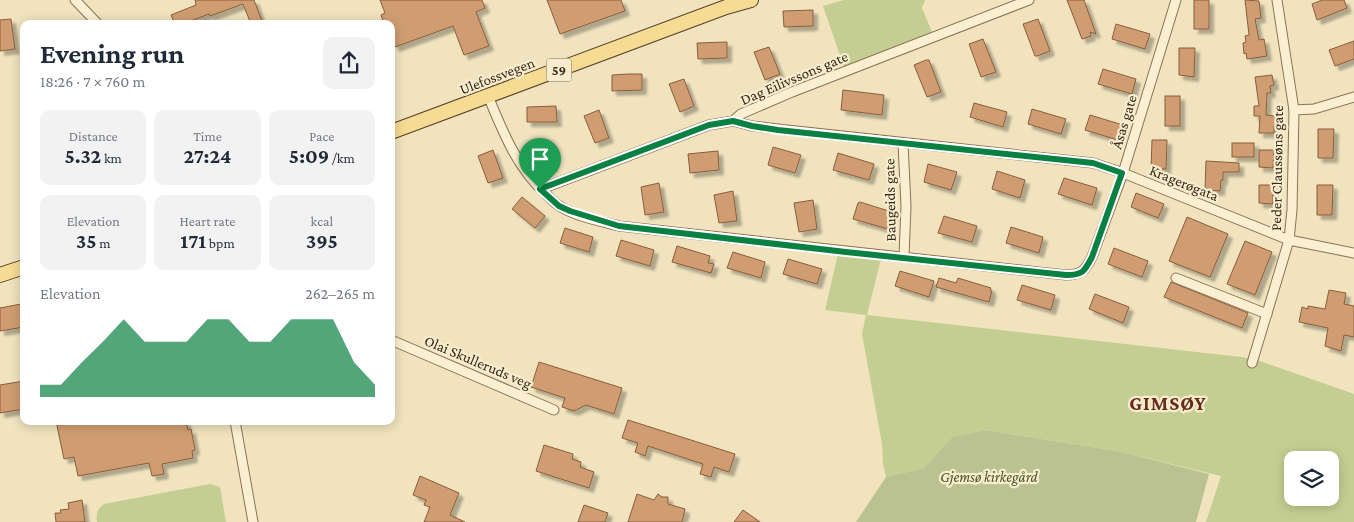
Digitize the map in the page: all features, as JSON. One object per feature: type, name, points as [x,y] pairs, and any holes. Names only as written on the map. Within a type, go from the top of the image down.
[{"type":"main road","name":"Ulefossvegen","points":[[395,131],[741,0]]},
{"type":"main road","name":"Ulefossvegen","points":[[726,7],[751,0]]},
{"type":"main road","points":[[0,276],[20,268]]},
{"type":"street","points":[[75,0],[94,20]]},
{"type":"street","name":"Dag Eilivssons gate","points":[[540,189],[709,125],[733,121],[741,114],[792,92],[1030,0]]},
{"type":"street","name":"Åsas gate","points":[[1077,275],[1085,270],[1092,257],[1122,173],[1176,0]]},
{"type":"street","name":"Peder Claussøns gate","points":[[1252,363],[1289,240],[1292,210],[1294,110],[1277,0]]},
{"type":"street","name":"Baugeids gate","points":[[488,96],[499,125],[521,166],[540,189],[559,206],[619,226],[846,252],[1077,275]]},
{"type":"street","points":[[1294,110],[1314,109],[1354,97]]},
{"type":"street","name":"Kragerøgata","points":[[733,121],[752,126],[1093,163],[1289,240],[1354,253]]},
{"type":"street","name":"Baugeids gate","points":[[902,143],[906,206],[904,257]]},
{"type":"street","points":[[1176,278],[1267,314]]},
{"type":"street","name":"Olai Skulleruds veg","points":[[395,342],[554,410]]},
{"type":"street","points":[[235,425],[253,522]]},
{"type":"green space","points":[[844,0],[925,0],[922,8],[932,32],[930,34],[938,36],[852,68],[850,64],[844,67],[823,6]]},
{"type":"green space","points":[[838,254],[881,259],[867,315],[1254,359],[1354,394],[1354,522],[1206,522],[1221,476],[1117,451],[985,430],[952,437],[924,468],[886,477],[882,444],[862,334],[866,315],[825,310]]},
{"type":"green space","name":"Gjemsø kirkegård","points":[[985,430],[1117,451],[1209,474],[1196,522],[856,522],[886,477],[924,468],[952,437]]},
{"type":"green space","points":[[210,484],[220,487],[226,522],[97,522],[98,512],[104,504]]},
{"type":"building","points":[[195,0],[254,0],[262,20],[249,20],[243,4],[193,20],[173,20],[171,15],[196,5]]},
{"type":"building","points":[[380,0],[482,0],[485,8],[476,12],[489,46],[464,55],[453,26],[395,47],[395,20],[383,20],[381,15],[385,13]]},
{"type":"building","points":[[547,0],[621,0],[625,11],[560,34]]},
{"type":"building","points":[[1067,0],[1084,0],[1096,34],[1090,32],[1091,36],[1082,39]]},
{"type":"building","points":[[1194,0],[1209,0],[1209,29],[1194,29]]},
{"type":"building","points":[[1245,0],[1259,1],[1261,18],[1255,19],[1259,40],[1264,39],[1267,56],[1247,59],[1246,53],[1244,54],[1243,43],[1246,42],[1245,36],[1249,35]]},
{"type":"building","points":[[1322,0],[1344,0],[1347,8],[1317,20],[1312,4]]},
{"type":"building","points":[[813,10],[813,26],[784,27],[783,11]]},
{"type":"building","points":[[11,19],[15,49],[0,51],[0,20]]},
{"type":"building","points":[[1038,19],[1050,51],[1035,56],[1023,24]]},
{"type":"building","points":[[1116,24],[1150,34],[1145,49],[1112,39]]},
{"type":"building","points":[[983,39],[996,72],[981,77],[969,44]]},
{"type":"building","points":[[1354,41],[1354,59],[1335,66],[1329,50]]},
{"type":"building","points":[[727,42],[727,58],[698,59],[697,43]]},
{"type":"building","points":[[769,47],[780,74],[765,80],[754,52]]},
{"type":"building","points":[[1179,48],[1195,48],[1194,77],[1179,75]]},
{"type":"building","points":[[929,60],[941,92],[927,97],[914,65]]},
{"type":"building","points":[[1103,69],[1136,79],[1132,94],[1098,84]]},
{"type":"building","points":[[642,74],[642,90],[612,91],[612,75]]},
{"type":"building","points":[[1272,75],[1274,85],[1270,86],[1271,93],[1267,93],[1266,115],[1277,116],[1277,126],[1274,126],[1274,133],[1259,133],[1260,116],[1254,116],[1254,106],[1259,106],[1255,77]]},
{"type":"building","points":[[684,79],[694,106],[680,112],[669,84]]},
{"type":"building","points":[[843,90],[884,95],[882,115],[841,110]]},
{"type":"building","points":[[1165,96],[1180,96],[1180,126],[1165,126]]},
{"type":"building","points":[[974,103],[1007,112],[1003,127],[970,117]]},
{"type":"building","points":[[556,106],[557,122],[527,122],[527,107]]},
{"type":"building","points":[[1032,109],[1066,119],[1061,134],[1028,124]]},
{"type":"building","points":[[599,110],[609,138],[595,143],[584,116]]},
{"type":"building","points":[[1090,115],[1123,125],[1118,140],[1085,130]]},
{"type":"building","points":[[1318,129],[1334,129],[1333,158],[1318,158]]},
{"type":"building","points":[[1152,140],[1167,140],[1166,169],[1151,169]]},
{"type":"building","points":[[1232,143],[1254,143],[1254,157],[1232,157]]},
{"type":"building","points":[[773,147],[801,155],[795,173],[768,165]]},
{"type":"building","points":[[493,150],[503,178],[488,183],[478,156]]},
{"type":"building","points":[[1259,150],[1274,150],[1273,168],[1259,167]]},
{"type":"building","points":[[718,151],[719,170],[690,173],[688,154]]},
{"type":"building","points":[[838,153],[874,164],[869,180],[833,170]]},
{"type":"building","points":[[1206,161],[1239,163],[1239,172],[1223,172],[1220,191],[1205,190]]},
{"type":"building","points":[[928,164],[957,172],[951,190],[924,182]]},
{"type":"building","points":[[997,171],[1025,180],[1020,198],[992,189]]},
{"type":"building","points":[[1064,178],[1097,188],[1092,205],[1058,194]]},
{"type":"building","points":[[659,183],[664,212],[645,215],[641,187]]},
{"type":"building","points":[[1259,185],[1273,185],[1273,204],[1259,203]]},
{"type":"building","points":[[1317,185],[1333,185],[1332,215],[1317,215]]},
{"type":"building","points":[[733,191],[737,221],[719,223],[714,195]]},
{"type":"building","points":[[1136,193],[1164,204],[1158,218],[1131,207]]},
{"type":"building","points":[[522,197],[545,216],[535,228],[512,209]]},
{"type":"building","points":[[813,200],[817,229],[799,232],[794,203]]},
{"type":"building","points":[[860,202],[892,212],[888,229],[853,219]]},
{"type":"building","points":[[944,216],[977,226],[972,242],[938,233]]},
{"type":"building","points":[[1187,217],[1228,234],[1210,277],[1169,261]]},
{"type":"building","points":[[1011,227],[1043,237],[1039,253],[1006,243]]},
{"type":"building","points":[[565,228],[593,237],[589,252],[560,243]]},
{"type":"building","points":[[621,240],[654,250],[650,266],[616,256]]},
{"type":"building","points":[[1245,241],[1272,252],[1255,295],[1227,284]]},
{"type":"building","points":[[677,246],[710,256],[708,263],[714,264],[711,273],[672,262]]},
{"type":"building","points":[[1114,248],[1148,261],[1142,277],[1108,264]]},
{"type":"building","points":[[733,252],[765,262],[761,278],[727,268]]},
{"type":"building","points":[[788,259],[822,269],[817,284],[783,274]]},
{"type":"building","points":[[900,271],[934,281],[929,297],[895,286]]},
{"type":"building","points":[[939,278],[956,283],[958,278],[991,288],[989,302],[936,287]]},
{"type":"building","points":[[1171,282],[1248,313],[1242,328],[1164,297]]},
{"type":"building","points":[[1022,285],[1055,295],[1051,310],[1017,300]]},
{"type":"building","points":[[1329,290],[1346,293],[1344,304],[1354,306],[1354,337],[1344,335],[1341,351],[1325,346],[1328,328],[1299,322],[1302,307],[1308,309],[1308,306],[1325,309]]},
{"type":"building","points":[[1095,294],[1129,307],[1123,323],[1089,309]]},
{"type":"building","points":[[20,304],[20,328],[0,331],[0,308]]},
{"type":"building","points":[[539,362],[622,388],[614,414],[586,405],[574,411],[562,407],[565,398],[531,387]]},
{"type":"building","points":[[20,382],[20,410],[0,413],[0,385]]},
{"type":"building","points":[[628,420],[735,454],[729,472],[714,467],[711,477],[700,474],[703,464],[648,446],[645,456],[635,452],[638,443],[622,438]]},
{"type":"building","points":[[57,425],[187,425],[188,430],[191,429],[195,450],[192,451],[193,458],[162,464],[164,474],[152,476],[149,463],[78,476],[74,457],[64,459]]},
{"type":"building","points":[[544,445],[573,454],[572,459],[581,462],[580,467],[594,472],[589,488],[536,471]]},
{"type":"building","points":[[420,476],[459,493],[450,515],[465,522],[424,522],[430,507],[424,505],[426,500],[413,495]]},
{"type":"building","points":[[637,494],[654,500],[658,494],[662,497],[668,497],[668,504],[685,509],[682,522],[628,522]]},
{"type":"building","points":[[82,500],[85,522],[56,522],[55,513],[61,513],[60,510],[69,509],[68,503]]},
{"type":"building","points":[[584,505],[608,513],[605,522],[578,522]]},
{"type":"building","points":[[743,510],[760,522],[734,522]]},
{"type":"district","name":"GIMSØY","points":[[1168,403]]},
{"type":"route","points":[[733,121],[778,130],[1093,163],[1122,173],[1092,257],[1085,270],[1077,275],[846,252],[619,226],[586,217],[559,206],[540,189],[709,125],[733,121]]}]
